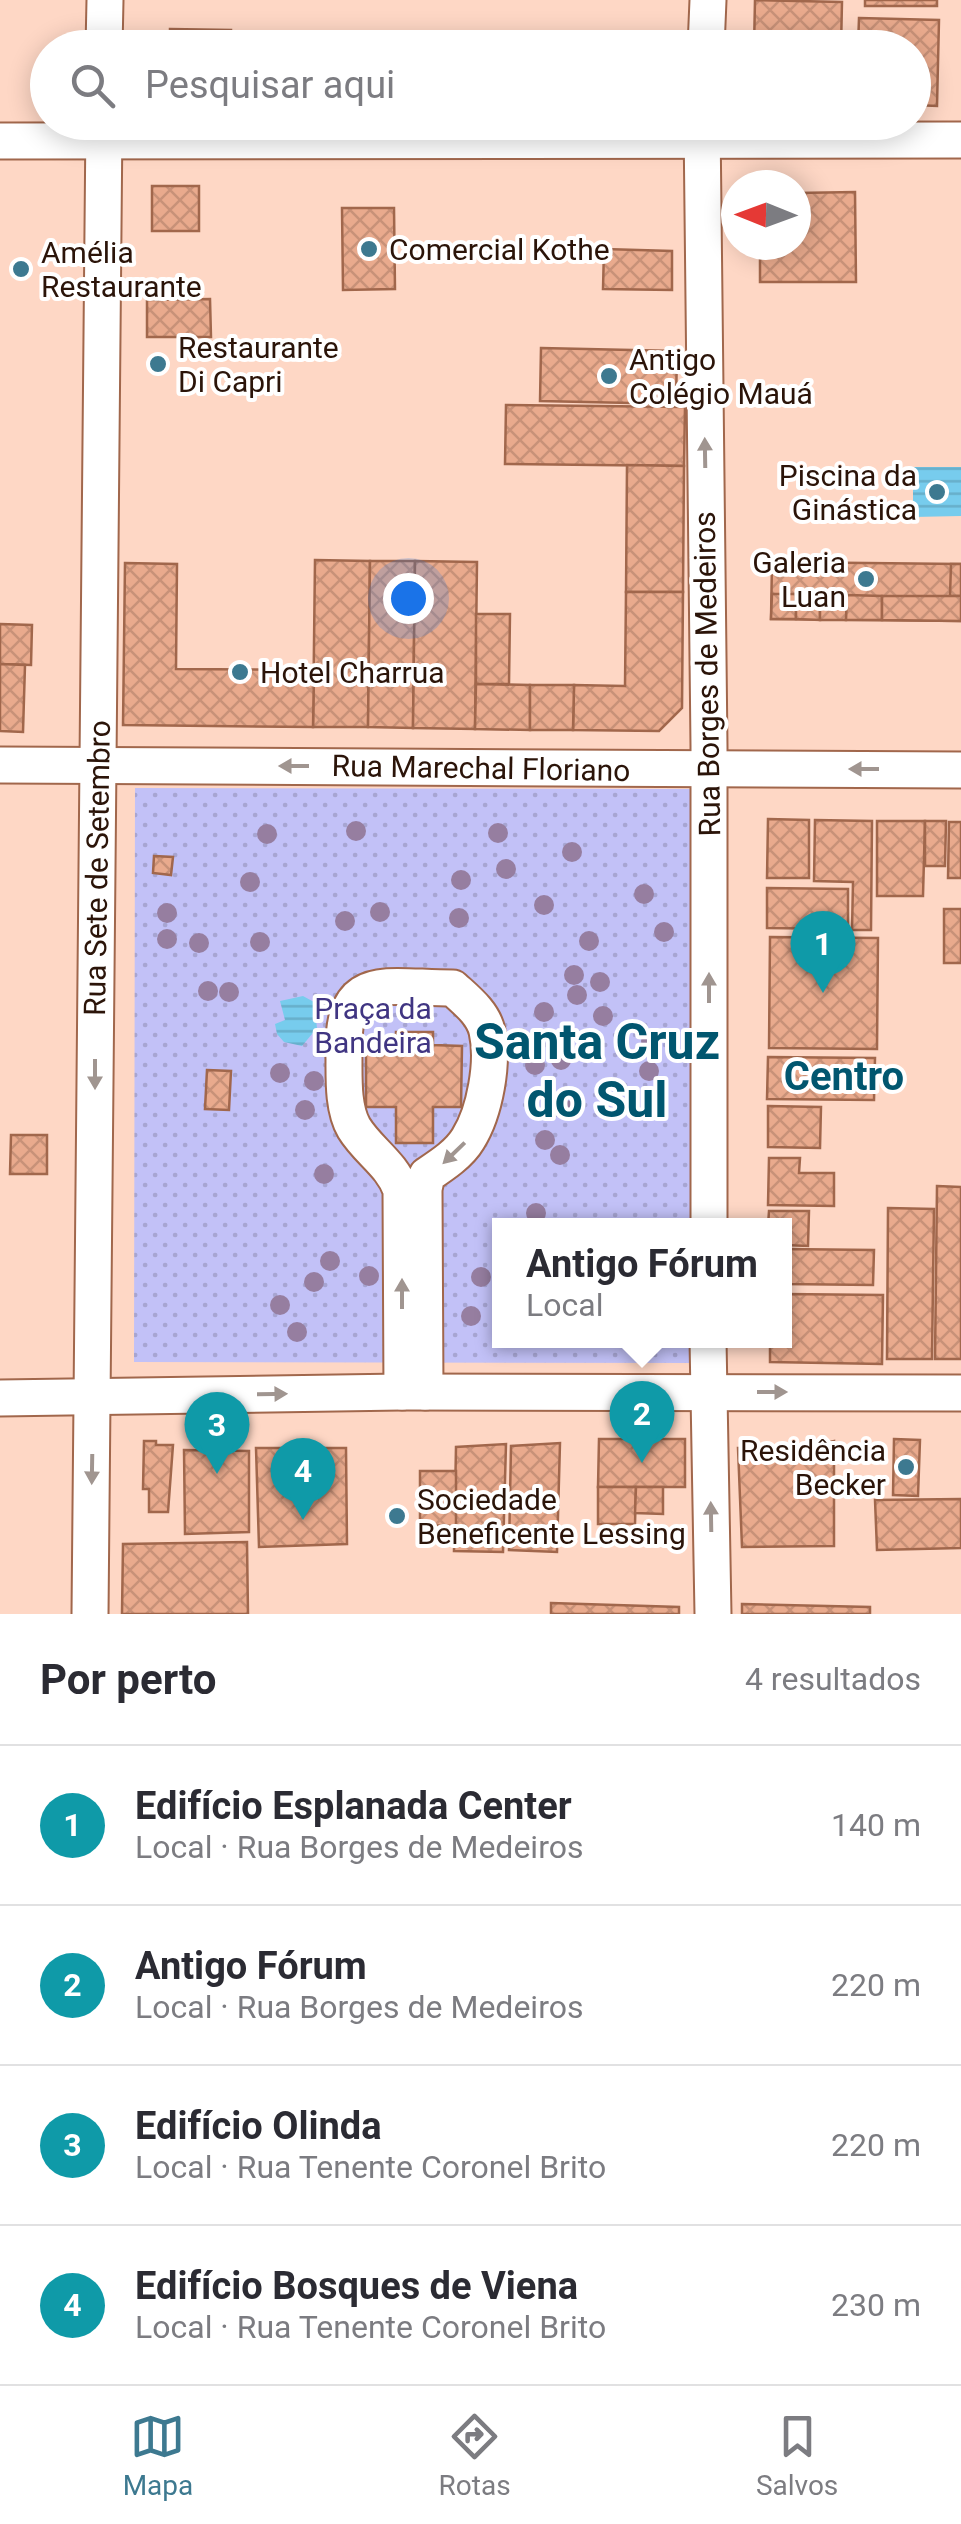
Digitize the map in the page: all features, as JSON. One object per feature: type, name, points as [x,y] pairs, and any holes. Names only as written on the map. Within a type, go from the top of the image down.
[{"type":"street","points":[[104,30],[105,0]]},
{"type":"street","points":[[707,30],[708,0]]},
{"type":"street","points":[[0,141],[30,138]]},
{"type":"street","points":[[931,139],[961,140]]},
{"type":"street","name":"Rua Sete de Setembro","points":[[90,1614],[104,140]]},
{"type":"street","name":"Rua Borges de Medeiros","points":[[702,140],[709,770],[708,1218]]},
{"type":"street","name":"Rua Marechal Floriano","points":[[0,765],[961,770]]},
{"type":"street","points":[[380,988],[453,988],[482,1018],[487,1032],[488,1062],[483,1101],[470,1137],[427,1175],[413,1392],[401,1190],[388,1165],[352,1125],[342,1031],[348,1007],[360,993],[380,988]]},
{"type":"street","points":[[708,1348],[713,1614]]},
{"type":"street","points":[[0,1398],[413,1392],[961,1393]]},
{"type":"green space","name":"Praça da Bandeira","points":[[135,788],[700,789],[699,1218],[492,1218],[492,1348],[699,1348],[699,1363],[134,1362]]},
{"type":"shaded area","name":"Piscina da Ginástica","points":[[913,467],[961,467],[961,516],[913,517]]},
{"type":"shaded area","points":[[303,996],[314,1002],[317,1028],[302,1046],[284,1042],[275,1024],[285,1020],[280,1001]]},
{"type":"building","points":[[755,0],[842,2],[841,30],[754,30]]},
{"type":"building","points":[[865,0],[937,0],[937,6],[865,6]]},
{"type":"building","points":[[859,18],[939,20],[937,106],[931,106],[931,30],[859,30]]},
{"type":"building","points":[[152,186],[199,186],[199,231],[152,231]]},
{"type":"building","points":[[855,192],[856,282],[760,282],[760,260],[811,260],[811,193]]},
{"type":"building","name":"Comercial Kothe","points":[[342,208],[394,208],[395,289],[343,290]]},
{"type":"building","points":[[604,249],[672,251],[672,290],[603,289]]},
{"type":"building","points":[[210,299],[211,337],[147,337],[147,300]]},
{"type":"building","name":"Antigo Colégio Mauá","points":[[541,348],[677,351],[676,404],[540,401]]},
{"type":"building","points":[[506,405],[685,407],[684,466],[505,464]]},
{"type":"building","points":[[627,465],[684,466],[683,592],[626,592]]},
{"type":"building","points":[[315,560],[370,561],[368,727],[313,727]]},
{"type":"building","points":[[370,561],[415,561],[413,728],[368,727]]},
{"type":"building","points":[[415,561],[477,562],[475,729],[413,728]]},
{"type":"building","name":"Galeria Luan","points":[[772,562],[961,564],[961,621],[771,619]]},
{"type":"building","points":[[125,563],[177,564],[176,669],[314,670],[313,727],[123,725]]},
{"type":"building","points":[[951,564],[961,564],[961,596],[950,596]]},
{"type":"building","points":[[626,592],[683,592],[682,708],[659,731],[573,730],[574,685],[625,686]]},
{"type":"building","points":[[772,594],[796,594],[796,619],[771,619]]},
{"type":"building","points":[[796,594],[820,595],[820,620],[796,619]]},
{"type":"building","points":[[820,595],[847,595],[846,620],[820,620]]},
{"type":"building","points":[[847,595],[882,596],[882,620],[846,620]]},
{"type":"building","points":[[882,596],[961,596],[961,621],[882,620]]},
{"type":"building","points":[[476,614],[510,614],[509,684],[476,684]]},
{"type":"building","points":[[0,624],[32,625],[31,665],[0,664]]},
{"type":"building","points":[[0,664],[25,665],[23,732],[0,731]]},
{"type":"building","points":[[476,684],[530,685],[530,730],[475,729]]},
{"type":"building","points":[[530,685],[574,685],[573,730],[530,730]]},
{"type":"building","points":[[768,819],[809,820],[809,878],[767,878]]},
{"type":"building","points":[[815,820],[872,821],[871,930],[852,930],[853,882],[814,881]]},
{"type":"building","points":[[877,821],[925,821],[923,896],[877,896]]},
{"type":"building","points":[[925,821],[946,821],[945,866],[925,866]]},
{"type":"building","points":[[949,822],[961,822],[961,878],[948,878]]},
{"type":"building","points":[[154,856],[173,857],[171,875],[153,873]]},
{"type":"building","points":[[767,888],[848,889],[848,929],[767,928]]},
{"type":"building","points":[[944,909],[961,909],[961,963],[944,963]]},
{"type":"building","points":[[770,937],[878,938],[877,1049],[769,1048]]},
{"type":"building","points":[[396,1032],[433,1032],[433,1045],[462,1046],[461,1107],[433,1107],[433,1143],[396,1143],[396,1107],[366,1107],[366,1044],[396,1044]]},
{"type":"building","points":[[768,1057],[875,1058],[874,1100],[767,1099]]},
{"type":"building","points":[[207,1070],[231,1071],[229,1110],[205,1109]]},
{"type":"building","points":[[768,1106],[821,1107],[820,1148],[768,1147]]},
{"type":"building","points":[[11,1135],[47,1135],[47,1174],[10,1174]]},
{"type":"building","points":[[769,1158],[800,1158],[799,1173],[834,1173],[834,1206],[768,1205]]},
{"type":"building","points":[[937,1186],[961,1187],[961,1359],[935,1359]]},
{"type":"building","points":[[888,1208],[934,1209],[932,1359],[887,1359]]},
{"type":"building","points":[[769,1211],[809,1211],[808,1246],[792,1245],[792,1218],[769,1218]]},
{"type":"building","points":[[792,1249],[874,1250],[873,1285],[792,1284]]},
{"type":"building","points":[[792,1294],[883,1295],[882,1364],[770,1362],[770,1348],[792,1348]]},
{"type":"building","points":[[599,1439],[685,1439],[685,1487],[598,1487]]},
{"type":"building","name":"Residência Becker","points":[[894,1439],[920,1440],[918,1496],[893,1495]]},
{"type":"building","points":[[144,1441],[173,1445],[168,1512],[149,1512],[149,1489],[143,1489]]},
{"type":"building","points":[[834,1441],[834,1546],[742,1547],[738,1448],[802,1448]]},
{"type":"building","points":[[560,1443],[557,1552],[509,1550],[511,1446]]},
{"type":"building","points":[[506,1444],[503,1552],[454,1551],[456,1447]]},
{"type":"building","points":[[256,1448],[346,1448],[347,1544],[259,1547]]},
{"type":"building","points":[[184,1450],[249,1451],[249,1532],[185,1534]]},
{"type":"building","points":[[420,1471],[456,1471],[456,1526],[420,1525]]},
{"type":"building","points":[[598,1487],[636,1487],[635,1524],[598,1524]]},
{"type":"building","points":[[636,1487],[663,1487],[663,1514],[635,1513]]},
{"type":"building","points":[[961,1499],[961,1548],[877,1550],[875,1500]]},
{"type":"building","points":[[247,1542],[248,1614],[122,1614],[123,1544]]},
{"type":"building","points":[[551,1603],[679,1607],[679,1614],[551,1614]]},
{"type":"building","points":[[742,1604],[870,1607],[870,1614],[742,1614]]},
{"type":"place","name":"Comercial Kothe","points":[[369,249]]},
{"type":"place","name":"Amélia Restaurante","points":[[21,269]]},
{"type":"place","name":"Restaurante Di Capri","points":[[158,364]]},
{"type":"place","name":"Antigo Colégio Mauá","points":[[609,376]]},
{"type":"place","name":"Piscina da Ginástica","points":[[937,492]]},
{"type":"place","name":"Galeria Luan","points":[[866,579]]},
{"type":"place","name":"Hotel Charrua","points":[[240,672]]},
{"type":"place","name":"Edifício Esplanada Center","points":[[823,993]]},
{"type":"place","name":"Antigo Fórum","points":[[642,1463]]},
{"type":"place","name":"Residência Becker","points":[[906,1467]]},
{"type":"place","name":"Edifício Olinda","points":[[217,1474]]},
{"type":"place","name":"Sociedade Beneficente Lessing","points":[[397,1516]]},
{"type":"place","name":"Edifício Bosques de Viena","points":[[303,1520]]},
{"type":"district","name":"Santa Cruz do Sul","points":[[597,1071]]},
{"type":"district","name":"Centro","points":[[844,1076]]}]
